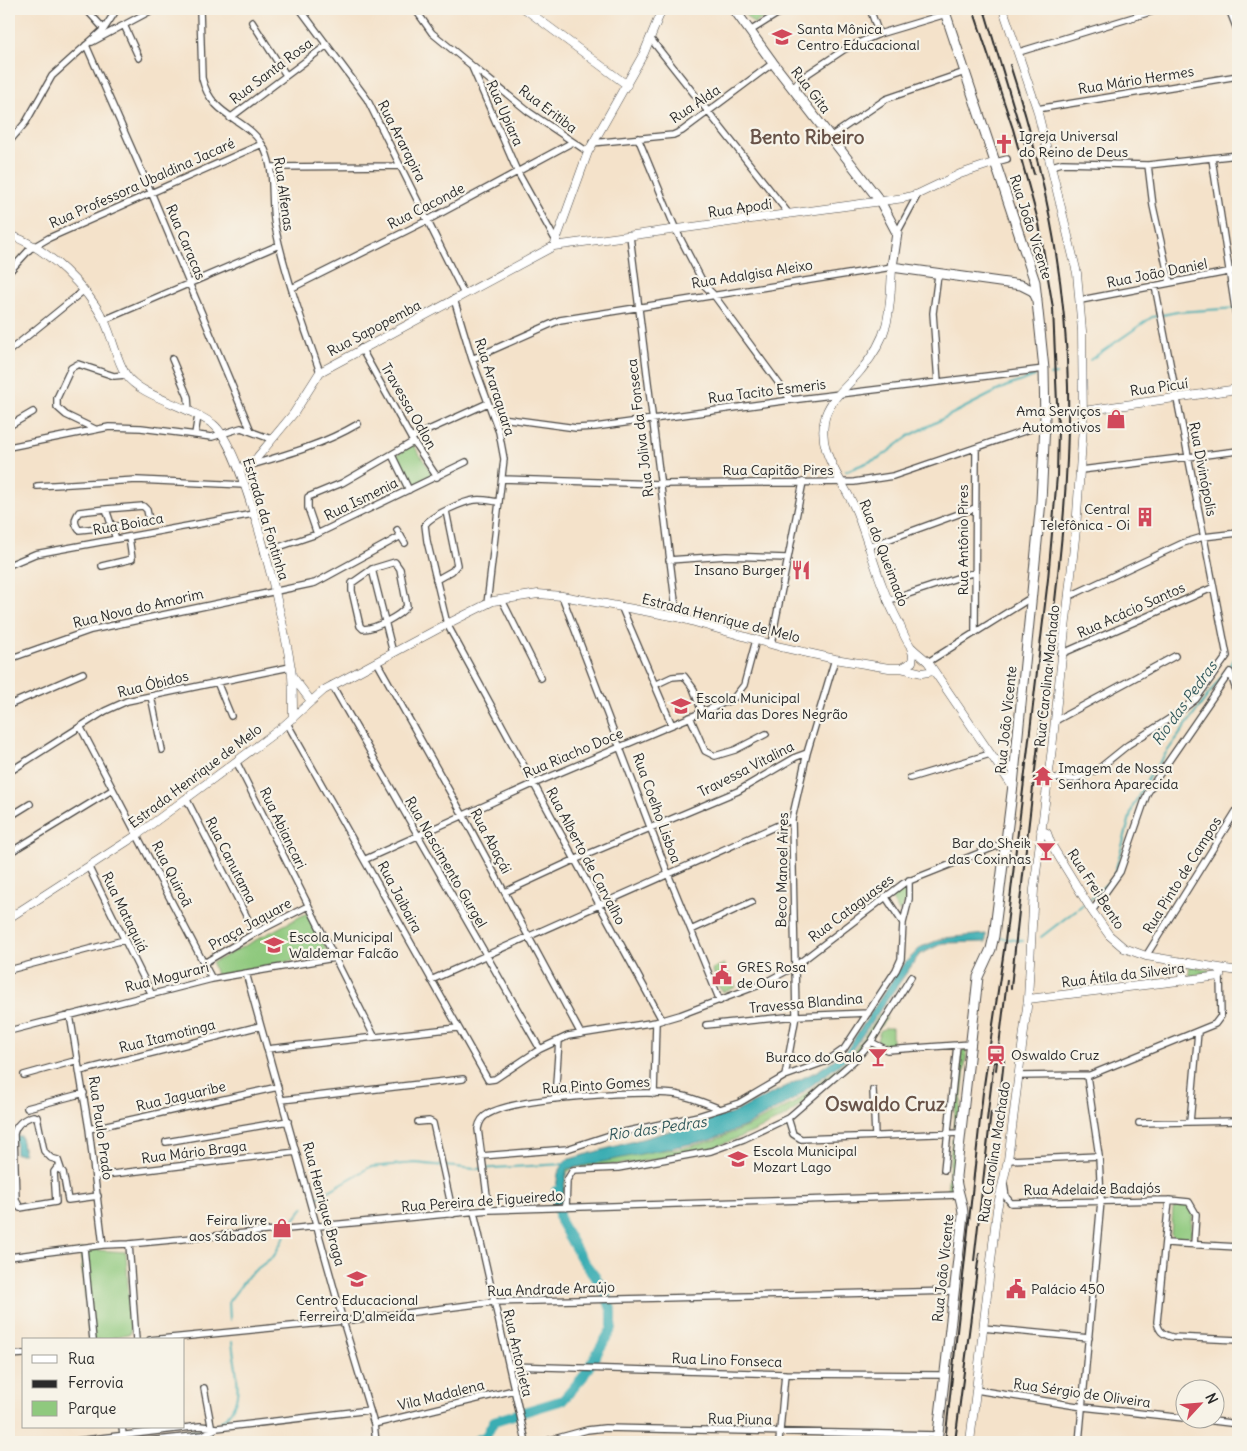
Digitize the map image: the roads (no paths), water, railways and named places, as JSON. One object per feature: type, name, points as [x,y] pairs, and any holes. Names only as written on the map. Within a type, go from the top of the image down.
[{"type":"main road","points":[[524,9],[627,85]]},
{"type":"main road","name":"Rua Gita","points":[[734,9],[773,64],[880,201],[897,233]]},
{"type":"main road","name":"Rua Carolina Machado","points":[[1003,9],[1037,109],[1077,273],[1081,300],[1083,411],[1081,470],[1055,721],[1042,820]]},
{"type":"main road","points":[[555,244],[588,152],[627,85],[650,38],[658,10]]},
{"type":"main road","name":"Rua João Vicente","points":[[937,1439],[963,1214],[956,1176],[978,977],[991,949],[1007,842],[1032,597],[1045,424],[1044,369],[1038,299],[1033,274],[945,11]]},
{"type":"main road","points":[[918,194],[960,174],[996,162]]},
{"type":"main road","name":"Rua Apodi","points":[[565,245],[918,194]]},
{"type":"main road","points":[[560,231],[565,245]]},
{"type":"main road","points":[[892,267],[897,233]]},
{"type":"main road","points":[[9,235],[34,246],[60,266],[83,291],[104,320],[126,375]]},
{"type":"main road","name":"Rua Sapopemba","points":[[250,466],[271,438],[294,413],[320,372],[555,244],[565,245]]},
{"type":"main road","name":"Rua Adalgisa Aleixo","points":[[892,267],[1021,286],[1033,292],[1038,299]]},
{"type":"main road","name":"Rua do Queimado","points":[[892,267],[889,317],[886,330],[875,351],[830,405],[823,430],[826,454],[854,505],[887,601],[911,646],[928,662],[992,756]]},
{"type":"main road","points":[[1021,286],[1029,282],[1033,274]]},
{"type":"main road","name":"Estrada da Fontinha","points":[[126,375],[142,388],[214,425],[222,434],[239,469],[275,591],[291,672],[290,720]]},
{"type":"main road","name":"Rua Picuí","points":[[1083,411],[1238,389]]},
{"type":"main road","points":[[239,469],[250,466]]},
{"type":"main road","name":"Estrada Henrique de Melo","points":[[9,918],[89,868],[137,835],[290,720],[332,685],[487,604],[538,594],[562,596],[677,617],[835,660],[901,668],[922,673],[934,671]]},
{"type":"main road","points":[[901,668],[912,662],[911,646]]},
{"type":"main road","name":"Estrada da Fontinha","points":[[291,672],[311,701]]},
{"type":"main road","points":[[992,756],[1014,770]]},
{"type":"main road","points":[[992,756],[1013,786]]},
{"type":"main road","name":"Rua Frei Bento","points":[[1042,820],[1046,842],[1084,896],[1091,910],[1114,940],[1129,950],[1146,956],[1238,971]]},
{"type":"main road","name":"Rua Carolina Machado","points":[[970,1442],[997,1209],[1008,1160],[1019,1076],[1028,999],[1038,850],[1046,842],[1044,832]]},
{"type":"main road","points":[[1183,980],[1184,962]]},
{"type":"main road","points":[[1220,968],[1220,976]]},
{"type":"main road","name":"Rua Átila da Silveira","points":[[1028,999],[1220,976]]},
{"type":"street","points":[[86,9],[104,29]]},
{"type":"street","points":[[9,142],[26,122],[52,76],[104,29],[117,9]]},
{"type":"street","points":[[88,44],[154,9]]},
{"type":"street","name":"Rua Alfenas","points":[[200,9],[202,78],[204,87],[212,101],[230,118],[247,128],[262,144],[270,167],[274,220],[279,245],[320,372]]},
{"type":"street","name":"Rua Ararapira","points":[[300,9],[368,99],[464,294]]},
{"type":"street","name":"Rua Upiara","points":[[415,9],[421,21],[432,33],[471,65],[517,172],[555,244]]},
{"type":"street","points":[[750,31],[785,9]]},
{"type":"street","points":[[870,9],[879,34]]},
{"type":"street","points":[[1019,52],[1160,9]]},
{"type":"street","points":[[1229,9],[1238,32]]},
{"type":"street","points":[[797,94],[796,85],[800,79],[845,49],[879,34],[945,11]]},
{"type":"street","points":[[111,18],[122,27],[140,58]]},
{"type":"street","points":[[252,22],[286,75]]},
{"type":"street","points":[[650,38],[789,214]]},
{"type":"street","name":"Rua Caracas","points":[[88,44],[190,282],[251,431]]},
{"type":"street","name":"Rua Santa Rosa","points":[[230,118],[327,45]]},
{"type":"street","name":"Rua Alda","points":[[592,144],[673,135],[682,131],[773,64]]},
{"type":"street","name":"Rua Eritiba","points":[[471,65],[529,112],[588,152]]},
{"type":"street","points":[[830,137],[886,98],[966,72]]},
{"type":"street","name":"Rua Mário Hermes","points":[[1037,109],[1238,76]]},
{"type":"street","points":[[638,138],[676,230],[705,286],[713,294],[791,400]]},
{"type":"street","name":"Rua Caconde","points":[[292,288],[428,220],[571,142]]},
{"type":"street","name":"Rua Professora Ubaldina Jacaré","points":[[34,246],[151,192],[262,144]]},
{"type":"street","points":[[1052,166],[1062,163],[1148,165],[1212,160],[1238,155]]},
{"type":"street","points":[[996,162],[1007,159]]},
{"type":"street","points":[[1212,160],[1238,328]]},
{"type":"street","points":[[1148,165],[1153,206],[1170,283]]},
{"type":"street","points":[[270,167],[401,166]]},
{"type":"street","points":[[897,233],[918,194]]},
{"type":"street","name":"Rua Joliva da Fonseca","points":[[630,236],[677,617]]},
{"type":"street","points":[[104,320],[279,245]]},
{"type":"street","points":[[9,272],[34,246]]},
{"type":"street","name":"Rua Adalgisa Aleixo","points":[[472,358],[560,320],[713,294],[892,267]]},
{"type":"street","name":"Rua João Daniel","points":[[1081,300],[1238,270]]},
{"type":"street","points":[[938,275],[933,313],[938,382]]},
{"type":"street","name":"Rua Divinópolis","points":[[1047,778],[1076,779],[1097,770],[1128,745],[1196,699],[1227,656],[1186,458],[1177,397],[1155,286]]},
{"type":"street","points":[[9,351],[83,291]]},
{"type":"street","name":"Rua Araraquara","points":[[454,299],[472,358],[494,417],[504,459],[487,604]]},
{"type":"street","name":"Travessa Odlon","points":[[361,348],[412,440],[437,477]]},
{"type":"street","points":[[172,360],[188,397],[189,411]]},
{"type":"street","points":[[95,429],[66,415],[57,407],[57,398],[71,368],[78,364],[114,376],[126,375]]},
{"type":"street","name":"Rua Tacito Esmeris","points":[[494,417],[576,428],[595,428],[652,418],[1044,369]]},
{"type":"street","points":[[318,534],[306,502],[308,497],[342,483],[392,456],[412,440],[488,403]]},
{"type":"street","points":[[9,426],[33,412]]},
{"type":"street","points":[[195,434],[198,416]]},
{"type":"street","points":[[250,466],[309,448],[358,424]]},
{"type":"street","name":"Rua Capitão Pires","points":[[502,479],[660,484],[841,483],[893,476],[1045,424]]},
{"type":"street","points":[[9,447],[95,429],[141,428],[212,436],[236,428],[271,438]]},
{"type":"street","name":"Rua Antônio Pires","points":[[975,632],[976,448]]},
{"type":"street","points":[[1081,470],[1238,451]]},
{"type":"street","points":[[392,456],[409,490]]},
{"type":"street","name":"Rua Ismenia","points":[[264,552],[318,534],[466,462]]},
{"type":"street","points":[[37,486],[137,480],[244,485]]},
{"type":"street","points":[[771,644],[803,482]]},
{"type":"street","points":[[436,580],[452,571],[457,565],[446,511],[473,500],[499,502]]},
{"type":"street","points":[[143,506],[148,510],[149,520],[145,523],[112,527],[79,530],[75,525],[75,517],[79,512],[106,509],[143,506]]},
{"type":"street","points":[[868,547],[975,508]]},
{"type":"street","points":[[106,509],[116,539]]},
{"type":"street","name":"Rua Alberto de Carvalho","points":[[446,511],[430,518],[425,524],[447,624],[659,1021]]},
{"type":"street","name":"Rua Boiaca","points":[[9,565],[35,554],[253,514]]},
{"type":"street","points":[[397,530],[405,543]]},
{"type":"street","points":[[1068,597],[1183,543],[1203,537],[1238,533]]},
{"type":"street","name":"Rua Nova do Amorim","points":[[9,659],[91,630],[303,586],[327,577],[401,536]]},
{"type":"street","points":[[102,566],[132,559],[129,537]]},
{"type":"street","points":[[669,560],[726,556],[787,558]]},
{"type":"street","points":[[395,562],[400,569],[407,606],[386,620],[370,629],[363,629],[360,626],[352,583],[372,569],[395,562]]},
{"type":"street","points":[[372,569],[393,653]]},
{"type":"street","points":[[887,601],[975,572]]},
{"type":"street","name":"Rua Acácio Santos","points":[[1061,654],[1212,588]]},
{"type":"street","name":"Rua Coelho Lisboa","points":[[562,596],[621,746],[668,874],[720,1001]]},
{"type":"street","points":[[928,662],[1032,597]]},
{"type":"street","points":[[502,600],[541,678]]},
{"type":"street","points":[[621,606],[672,725]]},
{"type":"street","name":"Rua Riacho Doce","points":[[366,859],[464,817],[533,784],[728,702],[739,693],[756,640]]},
{"type":"street","points":[[1055,721],[1175,656]]},
{"type":"street","name":"Beco Manoel Aires","points":[[785,1076],[796,1016],[792,818],[807,753],[835,660]]},
{"type":"street","name":"Rua Abaçái","points":[[377,662],[464,817],[581,1034]]},
{"type":"street","points":[[9,705],[83,672]]},
{"type":"street","name":"Rua Óbidos","points":[[9,772],[116,706],[151,696],[217,682],[291,672]]},
{"type":"street","points":[[1091,910],[1120,872],[1147,794],[1230,672],[1238,696]]},
{"type":"street","points":[[656,685],[672,677],[684,676],[693,688],[702,712]]},
{"type":"street","points":[[217,682],[231,716]]},
{"type":"street","name":"Rua Nascimento Gurgel","points":[[332,685],[540,1050]]},
{"type":"street","points":[[151,696],[162,750]]},
{"type":"street","points":[[690,717],[705,751],[715,756],[734,750],[766,734]]},
{"type":"street","name":"Rua Jaibaira","points":[[290,720],[457,1028],[485,1077],[492,1080]]},
{"type":"street","name":"Rua Quiroã","points":[[81,728],[212,979]]},
{"type":"street","name":"Travessa Vitalina","points":[[505,892],[574,860],[738,791],[796,757],[807,753]]},
{"type":"street","points":[[910,778],[992,756]]},
{"type":"street","name":"Rua Abiancari","points":[[236,761],[374,1036]]},
{"type":"street","points":[[9,853],[112,790]]},
{"type":"street","name":"Rua Canutama","points":[[186,798],[255,933]]},
{"type":"street","points":[[9,817],[30,804]]},
{"type":"street","name":"Rua Pinto de Campos","points":[[1146,956],[1238,808]]},
{"type":"street","points":[[431,980],[792,818]]},
{"type":"street","name":"Rua Cataguases","points":[[492,1080],[559,1040],[581,1034],[659,1021],[720,1001],[762,984],[794,967],[885,896],[909,880],[1007,842]]},
{"type":"street","name":"Rua Mataquiá","points":[[89,868],[152,993]]},
{"type":"street","name":"Travessa Blandina","points":[[706,1025],[796,1016],[868,1013],[901,959],[903,923],[910,899],[909,880]]},
{"type":"street","points":[[885,896],[903,923]]},
{"type":"street","points":[[691,930],[752,902]]},
{"type":"street","name":"Praça Jaquare","points":[[204,964],[255,933],[308,906]]},
{"type":"street","points":[[9,970],[124,940]]},
{"type":"street","name":"Rua Mogurari","points":[[9,1031],[212,979],[334,958]]},
{"type":"street","name":"Rua Henrique Braga","points":[[246,972],[316,1226],[374,1424],[376,1442]]},
{"type":"street","points":[[1019,1076],[1087,1076],[1198,1032],[1219,1021],[1221,1016],[1220,976]]},
{"type":"street","points":[[565,1208],[567,1180],[573,1170],[618,1168],[711,1150],[744,1139],[788,1118],[845,1071],[871,1042],[910,977]]},
{"type":"street","points":[[489,1210],[481,1159],[567,1149],[610,1135],[698,1116],[720,1109],[749,1098],[785,1076],[838,1055],[868,1013]]},
{"type":"street","name":"Rua Paulo Prado","points":[[70,1015],[84,1092],[96,1176],[103,1245]]},
{"type":"street","points":[[654,1094],[659,1021]]},
{"type":"street","name":"Rua Itamotinga","points":[[80,1070],[260,1026]]},
{"type":"street","points":[[267,1049],[457,1028]]},
{"type":"street","points":[[1190,1122],[1198,1032]]},
{"type":"street","points":[[555,1099],[559,1040]]},
{"type":"street","points":[[871,1042],[887,1050],[971,1044]]},
{"type":"street","points":[[944,1170],[957,1045]]},
{"type":"street","points":[[24,1075],[78,1060]]},
{"type":"street","points":[[1079,1442],[1102,1201],[1099,1156],[1087,1076]]},
{"type":"street","points":[[282,1100],[463,1079]]},
{"type":"street","name":"Rua Jaguaribe","points":[[89,1129],[278,1087]]},
{"type":"street","points":[[873,1090],[875,1136]]},
{"type":"street","points":[[27,1108],[84,1092]]},
{"type":"street","name":"Rua Pinto Gomes","points":[[481,1159],[479,1125],[485,1116],[504,1106],[555,1099],[654,1094],[684,1096],[720,1109]]},
{"type":"street","points":[[68,1200],[58,1160],[51,1158],[44,1151],[37,1117],[33,1116],[23,1120],[15,1129],[14,1134],[17,1204],[20,1208],[98,1196]]},
{"type":"street","points":[[788,1118],[793,1134],[801,1139],[961,1133]]},
{"type":"street","points":[[418,1122],[429,1120],[433,1123],[453,1214]]},
{"type":"street","points":[[166,1142],[288,1121]]},
{"type":"street","points":[[1139,1123],[1238,1121]]},
{"type":"street","name":"Rua Mário Braga","points":[[96,1176],[296,1152]]},
{"type":"street","points":[[1008,1160],[1099,1156]]},
{"type":"street","points":[[56,1202],[54,1172],[57,1168],[61,1169]]},
{"type":"street","name":"Rua Adelaide Badajós","points":[[1003,1180],[1006,1197],[1011,1203],[1169,1200],[1189,1202],[1195,1208],[1194,1245]]},
{"type":"street","name":"Rua Pereira de Figueiredo","points":[[9,1257],[103,1245],[489,1210],[959,1195]]},
{"type":"street","points":[[1169,1200],[1157,1322],[1162,1333],[1172,1337],[1238,1340]]},
{"type":"street","name":"Rua Antonieta","points":[[474,1212],[526,1442]]},
{"type":"street","points":[[1166,1243],[1238,1247]]},
{"type":"street","points":[[129,1244],[136,1338]]},
{"type":"street","points":[[84,1248],[93,1338]]},
{"type":"street","name":"Rua Andrade Araújo","points":[[170,1338],[343,1321],[493,1302],[954,1291]]},
{"type":"street","points":[[983,1328],[1089,1338]]},
{"type":"street","points":[[9,1356],[22,1354]]},
{"type":"street","name":"Rua Lino Fonseca","points":[[509,1366],[785,1374],[944,1375]]},
{"type":"street","points":[[779,1442],[785,1374]]},
{"type":"street","points":[[204,1388],[213,1429]]},
{"type":"street","name":"Vila Madalena","points":[[374,1424],[514,1390]]},
{"type":"street","name":"Rua Sérgio de Oliveira","points":[[976,1390],[1082,1407],[1174,1417]]},
{"type":"street","points":[[68,1442],[123,1439],[200,1426],[213,1429],[370,1410]]},
{"type":"street","points":[[1224,1422],[1238,1424]]},
{"type":"street","name":"Rua Piuna","points":[[543,1442],[587,1430],[605,1428],[780,1432],[937,1439]]},
{"type":"street","points":[[139,1442],[203,1435],[213,1429]]},
{"type":"water","points":[[986,934],[986,942],[943,943],[919,955],[845,1060],[793,1100],[746,1126],[710,1140],[567,1169],[561,1204],[554,1204],[558,1173],[566,1160],[731,1114],[819,1070],[846,1051],[900,968],[921,947],[944,938]]},
{"type":"water","points":[[15,1136],[21,1136],[24,1154],[16,1154]]},
{"type":"waterway","points":[[1090,360],[1152,317],[1177,312],[1238,308]]},
{"type":"waterway","points":[[1050,375],[1056,374]]},
{"type":"waterway","points":[[846,471],[881,457],[909,436],[1005,387],[1035,376]]},
{"type":"waterway","name":"Rio das Pedras","points":[[1114,876],[1133,806],[1150,775],[1238,654]]},
{"type":"waterway","name":"Rio das Pedras","points":[[1089,900],[1111,880]]},
{"type":"waterway","name":"Rio das Pedras","points":[[1041,937],[1085,903]]},
{"type":"waterway","name":"Rio das Pedras","points":[[1001,938],[1023,941]]},
{"type":"waterway","points":[[317,1198],[370,1167],[415,1163],[475,1169],[564,1164]]},
{"type":"waterway","name":"Rio das Pedras","points":[[473,1442],[486,1436],[494,1421],[563,1400],[583,1377],[612,1328],[612,1312],[603,1287],[581,1258],[560,1221],[556,1191]]},
{"type":"waterway","points":[[292,1222],[304,1207]]},
{"type":"waterway","points":[[230,1320],[229,1301],[249,1275],[274,1256],[287,1231]]},
{"type":"waterway","points":[[220,1422],[229,1414],[237,1396],[238,1385],[232,1342]]},
{"type":"waterway","points":[[134,1439],[207,1429]]},
{"type":"waterway","points":[[105,1442],[119,1441]]},
{"type":"railway","points":[[945,1442],[983,1092],[1004,950],[1048,579],[1057,476],[1058,427],[1053,308],[1039,224],[1013,129],[973,9]]},
{"type":"railway","points":[[984,9],[1034,174]]},
{"type":"railway","points":[[1010,65],[1033,144],[1051,224],[1063,305],[1068,387],[1067,462],[1058,574],[1011,988]]},
{"type":"railway","points":[[996,1070],[1007,980]]},
{"type":"railway","points":[[997,1122],[1004,1060]]},
{"type":"railway","points":[[987,1120],[994,1062]]},
{"type":"railway","points":[[974,1261],[991,1112]]},
{"type":"railway","points":[[955,1442],[979,1254]]},
{"type":"place","name":"Santa Mônica Centro Educacional","points":[[782,37]]},
{"type":"place","name":"Igreja Universal do Reino de Deus","points":[[1004,144]]},
{"type":"place","name":"Ama Serviços Automotivos","points":[[1116,419]]},
{"type":"place","name":"Central Telefônica - Oi","points":[[1145,517]]},
{"type":"place","name":"Insano Burger","points":[[801,570]]},
{"type":"place","name":"Escola Municipal Maria das Dores Negrão","points":[[681,706]]},
{"type":"place","name":"Imagem de Nossa Senhora Aparecida","points":[[1043,776]]},
{"type":"place","name":"Bar do Sheik das Coxinhas","points":[[1046,851]]},
{"type":"place","name":"Escola Municipal Waldemar Falcão","points":[[274,945]]},
{"type":"place","name":"GRES Rosa de Ouro","points":[[722,975]]},
{"type":"place","name":"Oswaldo Cruz","points":[[996,1055]]},
{"type":"place","name":"Buraco do Galo","points":[[878,1057]]},
{"type":"place","name":"Escola Municipal Mozart Lago","points":[[738,1159]]},
{"type":"place","name":"Feira livre aos sábados","points":[[282,1228]]},
{"type":"place","name":"Centro Educacional Ferreira D'almeida","points":[[357,1279]]},
{"type":"place","name":"Palácio 450","points":[[1016,1289]]},
{"type":"district","name":"Bento Ribeiro","points":[[807,137]]},
{"type":"district","name":"Oswaldo Cruz","points":[[885,1104]]}]
